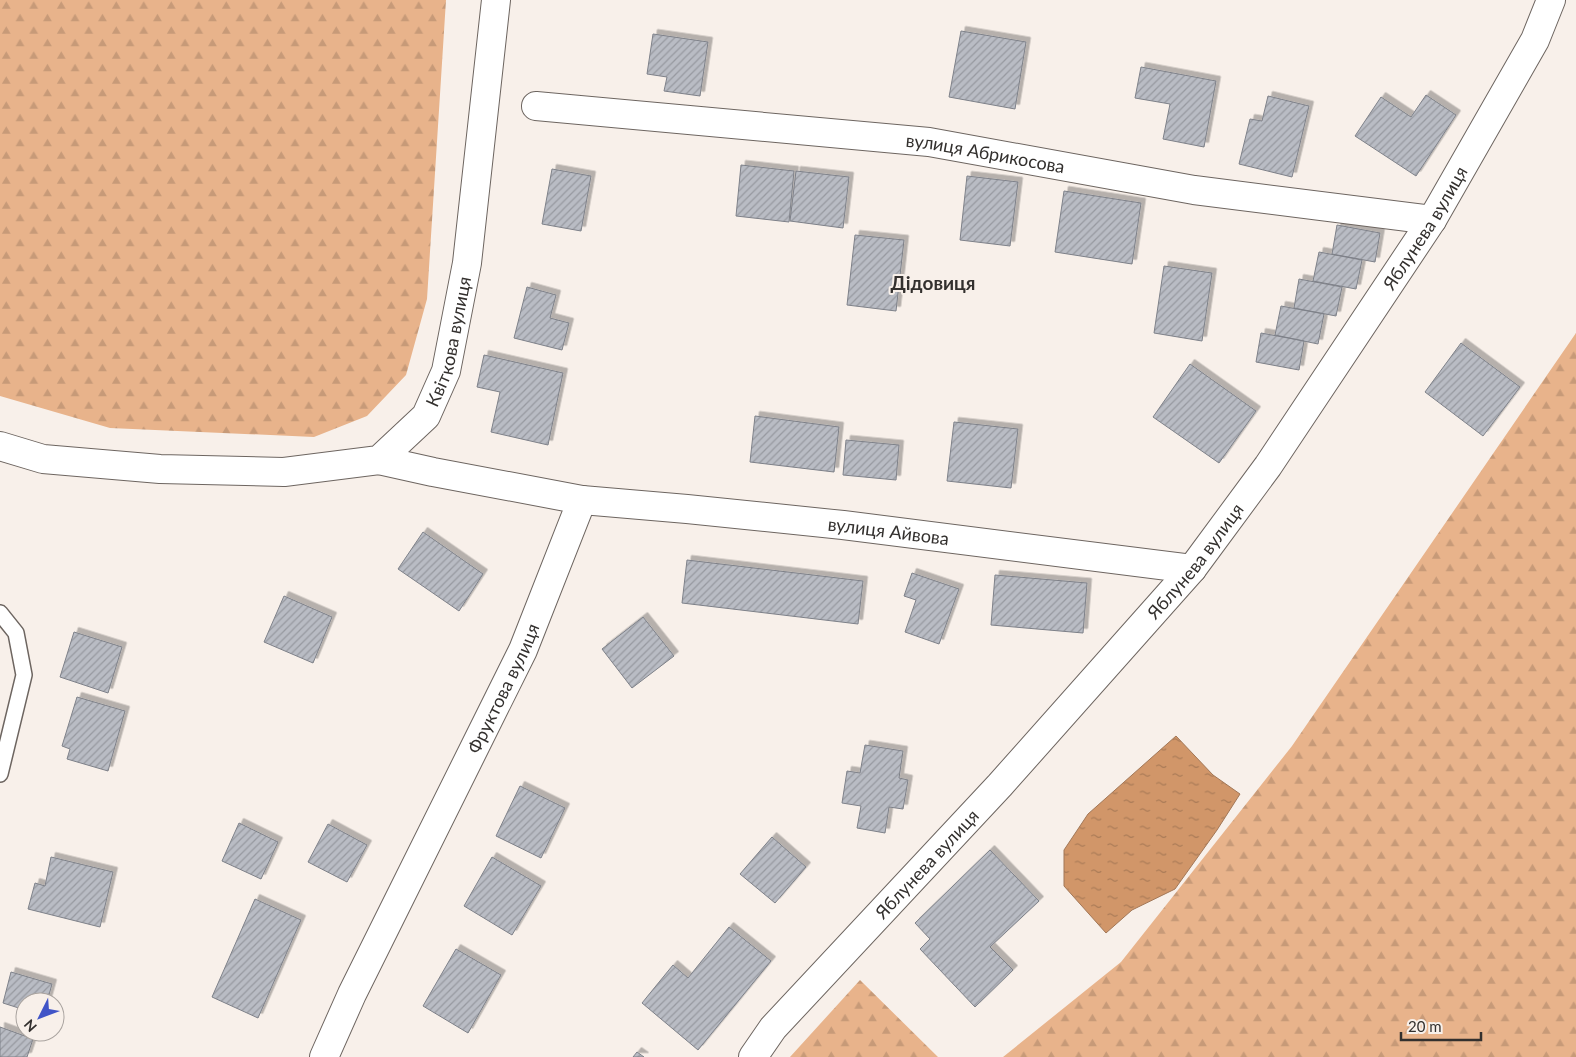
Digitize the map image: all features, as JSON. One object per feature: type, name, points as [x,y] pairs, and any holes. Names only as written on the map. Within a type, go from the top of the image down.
[{"type":"street","name":"Квіткова вулиця","points":[[379,460],[426,416],[446,371],[466,263],[496,0]]},
{"type":"street","name":"Яблунева вулиця","points":[[753,1057],[773,1028],[1000,786],[1192,569],[1268,466],[1432,220],[1535,40],[1551,0]]},
{"type":"street","name":"вулиця Абрикосова","points":[[536,106],[929,142],[1194,190],[1432,220]]},
{"type":"street","points":[[0,446],[43,458],[160,469],[284,472],[379,460],[582,500]]},
{"type":"street","name":"вулиця Айвова","points":[[582,500],[843,525],[1192,569]]},
{"type":"street","name":"Фруктова вулиця","points":[[324,1057],[352,994],[523,650],[582,500]]},
{"type":"lane","points":[[0,613],[16,633],[24,675],[0,774]]},
{"type":"green space","points":[[0,0],[446,0],[427,299],[406,375],[367,416],[314,437],[110,428],[0,396]]},
{"type":"green space","points":[[1576,333],[1576,1057],[1003,1057],[1121,962],[1292,746]]},
{"type":"green space","points":[[860,980],[938,1057],[790,1057]]},
{"type":"water","points":[[1176,736],[1213,775],[1240,794],[1175,889],[1132,910],[1106,933],[1064,886],[1064,850],[1088,814]]},
{"type":"building","points":[[961,31],[1026,42],[1015,109],[949,97]]},
{"type":"building","points":[[653,34],[708,42],[700,96],[664,91],[667,77],[647,74]]},
{"type":"building","points":[[1141,67],[1216,81],[1204,147],[1163,139],[1170,104],[1135,98]]},
{"type":"building","points":[[1426,95],[1456,115],[1416,176],[1355,136],[1381,97],[1411,117]]},
{"type":"building","points":[[1268,96],[1309,106],[1292,177],[1239,164],[1250,119],[1262,121]]},
{"type":"building","points":[[741,165],[794,171],[789,222],[736,216]]},
{"type":"building","points":[[552,169],[591,176],[581,231],[542,224]]},
{"type":"building","points":[[796,171],[849,177],[843,228],[790,221]]},
{"type":"building","points":[[967,176],[1018,182],[1010,246],[960,240]]},
{"type":"building","points":[[1064,191],[1141,203],[1132,264],[1055,252]]},
{"type":"building","points":[[1337,225],[1380,233],[1375,262],[1332,254]]},
{"type":"building","points":[[855,235],[904,240],[896,311],[847,305]]},
{"type":"building","points":[[1319,252],[1362,260],[1356,289],[1313,281]]},
{"type":"building","points":[[1164,266],[1212,273],[1202,341],[1154,333]]},
{"type":"building","points":[[1299,279],[1342,287],[1336,316],[1294,308]]},
{"type":"building","points":[[527,287],[556,295],[550,318],[569,323],[562,350],[514,338]]},
{"type":"building","points":[[1281,306],[1324,314],[1318,344],[1275,335]]},
{"type":"building","points":[[1261,333],[1304,341],[1299,370],[1256,362]]},
{"type":"building","points":[[1461,343],[1520,387],[1483,436],[1425,392]]},
{"type":"building","points":[[484,355],[563,373],[548,445],[491,432],[500,392],[477,387]]},
{"type":"building","points":[[1190,364],[1256,411],[1219,463],[1153,417]]},
{"type":"building","points":[[755,416],[839,427],[834,472],[750,462]]},
{"type":"building","points":[[954,422],[1018,429],[1011,488],[947,481]]},
{"type":"building","points":[[846,440],[899,445],[896,480],[843,475]]},
{"type":"building","points":[[423,532],[483,574],[459,611],[398,569]]},
{"type":"building","points":[[687,560],[863,581],[858,624],[682,603]]},
{"type":"building","points":[[912,573],[959,589],[939,644],[905,632],[916,600],[904,596]]},
{"type":"building","points":[[995,575],[1087,583],[1083,633],[991,625]]},
{"type":"building","points":[[284,596],[332,617],[313,663],[264,642]]},
{"type":"building","points":[[643,617],[674,656],[632,688],[602,649]]},
{"type":"building","points":[[74,632],[122,647],[108,693],[60,677]]},
{"type":"building","points":[[77,697],[125,711],[108,771],[67,759],[70,749],[62,746]]},
{"type":"building","points":[[865,745],[903,751],[899,778],[908,780],[903,809],[889,807],[885,833],[857,828],[861,806],[842,803],[847,771],[860,773]]},
{"type":"building","points":[[520,786],[565,808],[541,858],[496,836]]},
{"type":"building","points":[[239,823],[278,842],[261,879],[222,861]]},
{"type":"building","points":[[328,824],[367,845],[347,882],[308,862]]},
{"type":"building","points":[[772,837],[806,867],[775,903],[740,874]]},
{"type":"building","points":[[990,850],[1039,901],[990,947],[1013,970],[975,1007],[920,949],[930,939],[915,923]]},
{"type":"building","points":[[51,857],[113,872],[100,927],[28,909],[35,883],[45,886]]},
{"type":"building","points":[[492,857],[541,886],[512,935],[464,906]]},
{"type":"building","points":[[255,899],[301,920],[258,1018],[212,997]]},
{"type":"building","points":[[729,927],[771,961],[698,1050],[642,1003],[673,965],[688,978]]},
{"type":"building","points":[[456,949],[501,975],[468,1033],[423,1006]]},
{"type":"building","points":[[11,972],[52,984],[50,992],[15,992],[15,1007],[3,1003]]},
{"type":"building","points":[[0,1027],[15,1032],[15,1042],[32,1042],[27,1057],[0,1057]]},
{"type":"building","points":[[637,1052],[644,1057],[633,1057]]},
{"type":"district","name":"Дідовиця","points":[[933,282]]}]
